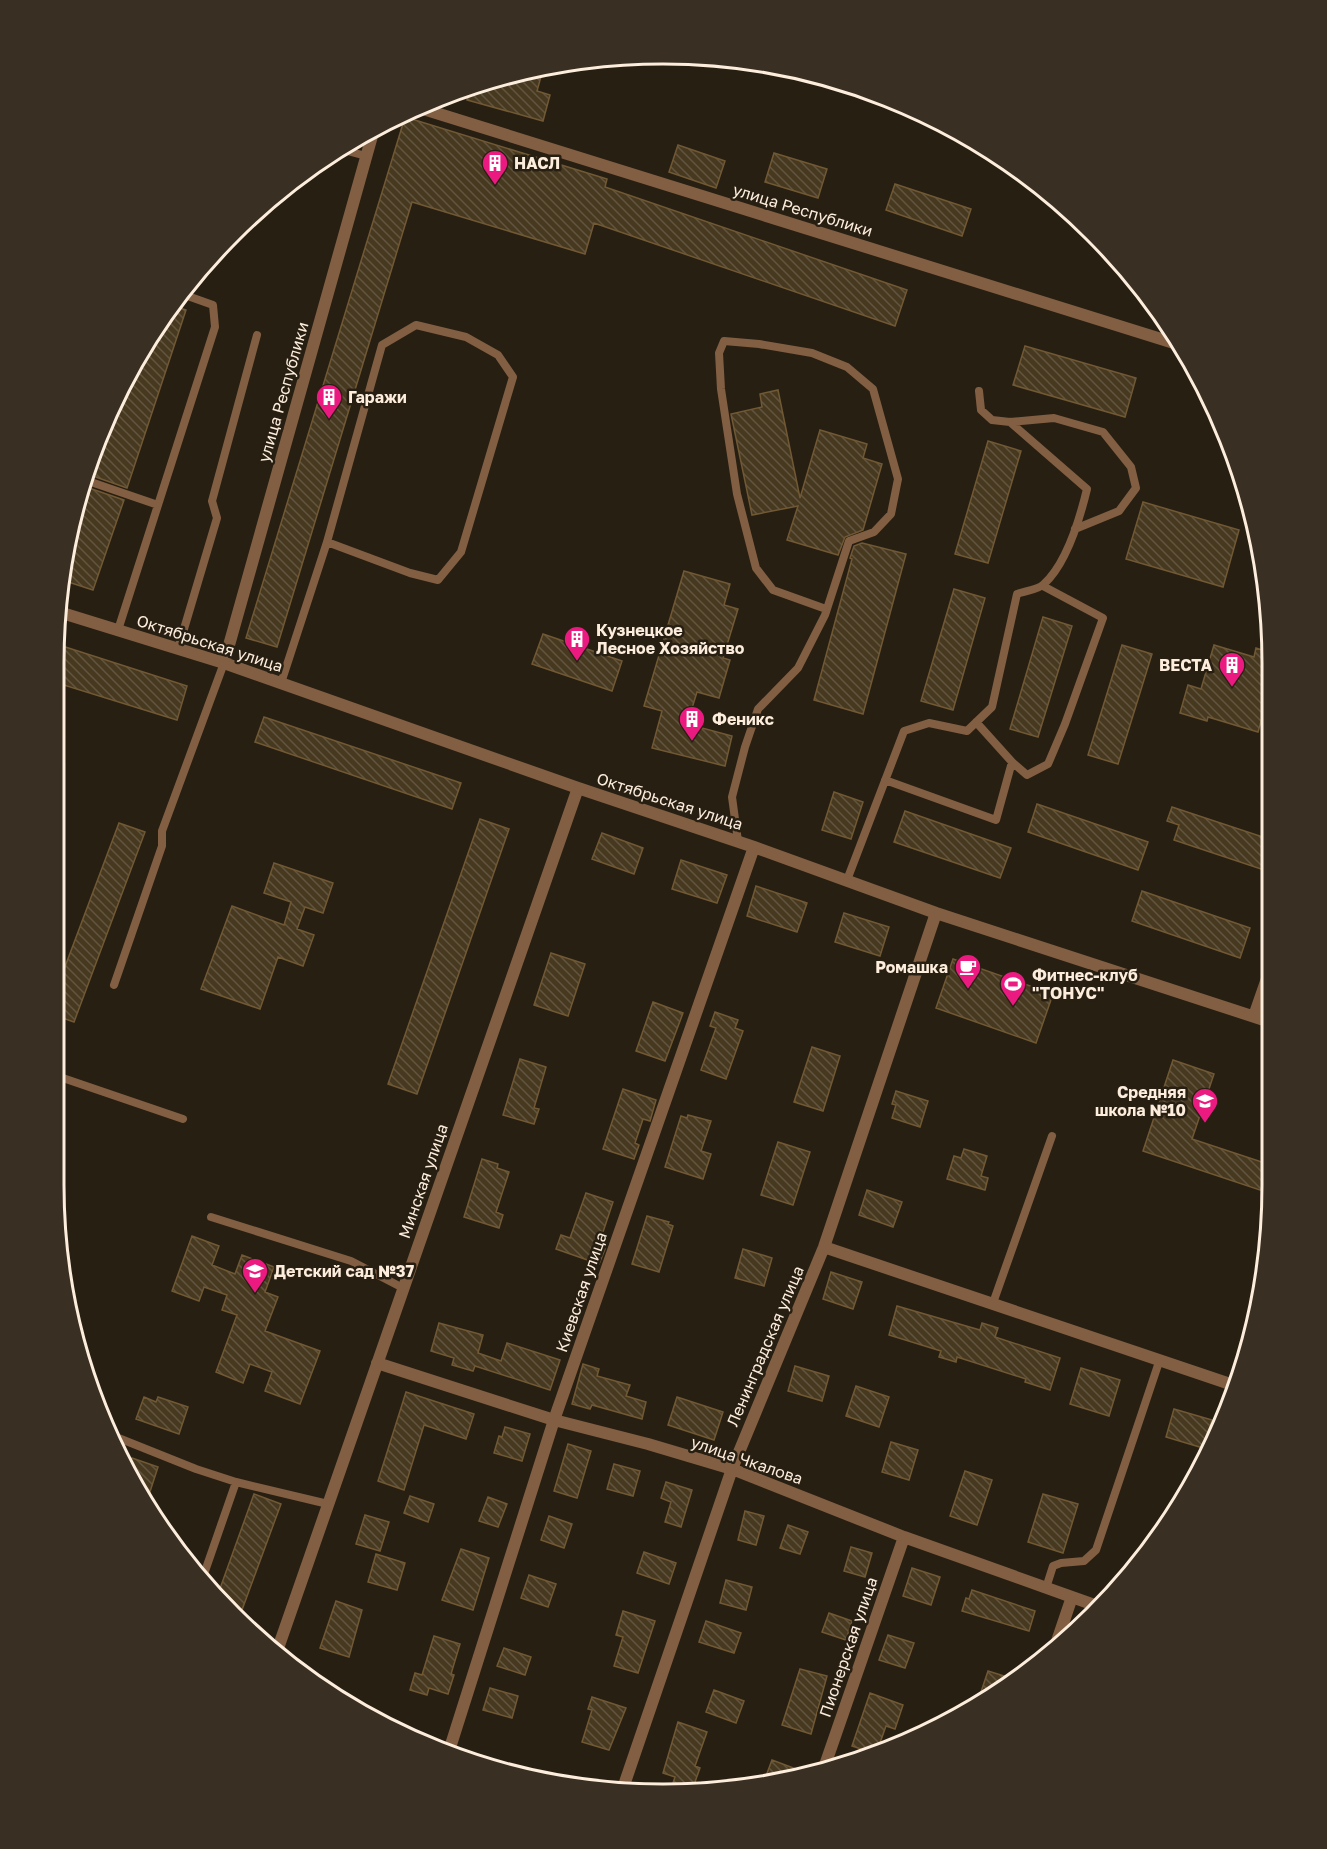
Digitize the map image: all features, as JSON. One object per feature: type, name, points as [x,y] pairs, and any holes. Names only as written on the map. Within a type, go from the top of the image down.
[{"type":"street","name":"улица Республики","points":[[431,111],[1168,342]]},
{"type":"street","name":"улица Республики","points":[[224,663],[370,142]]},
{"type":"street","name":"Октябрьская улица","points":[[67,614],[224,663],[578,788],[754,847],[936,913],[1262,1019]]},
{"type":"street","name":"Минская улица","points":[[279,1645],[578,788]]},
{"type":"street","name":"Киевская улица","points":[[451,1745],[554,1420],[754,847]]},
{"type":"street","name":"Ленинградская улица","points":[[625,1783],[732,1469],[824,1247],[936,913]]},
{"type":"street","points":[[1254,1016],[1262,993]]},
{"type":"street","points":[[824,1247],[1229,1383]]},
{"type":"street","name":"улица Чкалова","points":[[377,1364],[554,1420],[648,1444],[732,1469],[904,1537],[1092,1604]]},
{"type":"street","name":"Пионерская улица","points":[[826,1762],[904,1537]]},
{"type":"street","points":[[1059,1635],[1072,1597]]},
{"type":"lane","points":[[352,152],[366,156]]},
{"type":"lane","points":[[118,630],[215,327],[213,305],[190,297]]},
{"type":"lane","points":[[281,683],[327,542],[382,345],[416,325],[466,337],[498,355],[513,377],[461,552],[438,580],[410,573],[327,542]]},
{"type":"lane","points":[[178,649],[217,518],[212,501],[257,336]]},
{"type":"lane","points":[[738,842],[732,797],[758,709],[798,668],[826,609],[849,541],[874,532],[891,514],[898,479],[873,389],[847,367],[812,353],[724,341],[719,353],[720,389],[737,494],[756,568],[772,590],[826,609]]},
{"type":"lane","points":[[979,391],[981,410],[992,420],[1010,422],[1054,418],[1104,432],[1131,467],[1136,488],[1119,511],[1075,529]]},
{"type":"lane","points":[[847,880],[904,731],[929,723],[967,731],[992,707],[1017,594],[1043,586],[1058,567],[1075,529],[1087,489],[1010,422]]},
{"type":"lane","points":[[93,483],[158,505]]},
{"type":"lane","points":[[976,722],[1027,775],[1048,764],[1102,618],[1043,586]]},
{"type":"lane","points":[[114,986],[162,846],[162,831],[224,663]]},
{"type":"lane","points":[[885,780],[996,820],[1012,762]]},
{"type":"lane","points":[[64,1078],[183,1119]]},
{"type":"lane","points":[[993,1303],[1052,1136]]},
{"type":"lane","points":[[211,1217],[351,1261],[403,1288]]},
{"type":"lane","points":[[1046,1588],[1053,1566],[1060,1563],[1084,1561],[1096,1550],[1160,1359]]},
{"type":"lane","points":[[122,1440],[236,1482],[328,1504]]},
{"type":"lane","points":[[205,1571],[236,1482]]},
{"type":"building","points":[[541,77],[537,91],[550,95],[543,121],[467,100],[471,96]]},
{"type":"building","points":[[413,120],[607,179],[605,187],[907,290],[895,326],[594,223],[585,254],[412,202],[277,647],[246,638],[403,124]]},
{"type":"building","points":[[678,145],[725,161],[716,188],[669,172]]},
{"type":"building","points":[[774,153],[827,169],[818,198],[765,182]]},
{"type":"building","points":[[895,184],[971,209],[962,236],[886,210]]},
{"type":"building","points":[[181,309],[186,310],[127,488],[94,477],[96,471],[126,399],[145,364]]},
{"type":"building","points":[[1025,346],[1136,378],[1125,417],[1013,385]]},
{"type":"building","points":[[778,390],[800,498],[820,430],[867,444],[863,458],[882,464],[863,530],[845,537],[838,555],[787,540],[798,506],[752,515],[731,414],[762,407],[760,394]]},
{"type":"building","points":[[988,441],[1021,451],[988,563],[955,554]]},
{"type":"building","points":[[91,489],[124,500],[93,590],[70,583],[76,547]]},
{"type":"building","points":[[1143,502],[1239,530],[1223,587],[1126,559]]},
{"type":"building","points":[[862,543],[906,554],[863,714],[814,700],[852,559],[850,558],[854,546]]},
{"type":"building","points":[[684,571],[730,584],[724,605],[738,609],[723,658],[730,660],[719,698],[697,692],[687,724],[732,736],[725,766],[652,748],[662,711],[644,706]]},
{"type":"building","points":[[954,589],[985,598],[953,710],[921,701]]},
{"type":"building","points":[[1043,617],[1072,626],[1038,737],[1010,729]]},
{"type":"building","name":"Кузнецкое Лесное Хозяйство","points":[[543,634],[622,661],[612,691],[532,664]]},
{"type":"building","points":[[1122,645],[1152,654],[1118,764],[1088,755]]},
{"type":"building","name":"ВЕСТА","points":[[1214,645],[1254,657],[1256,648],[1262,650],[1262,718],[1258,732],[1208,717],[1207,721],[1180,713],[1188,685],[1201,689]]},
{"type":"building","points":[[65,647],[187,686],[177,720],[64,685]]},
{"type":"building","points":[[264,717],[461,783],[452,809],[255,742]]},
{"type":"building","points":[[834,792],[863,802],[851,839],[822,830]]},
{"type":"building","points":[[1037,804],[1148,842],[1138,870],[1028,832]]},
{"type":"building","points":[[1172,807],[1262,837],[1262,869],[1174,840],[1179,825],[1167,821]]},
{"type":"building","points":[[905,811],[1011,848],[1000,878],[894,842]]},
{"type":"building","points":[[480,819],[509,829],[417,1094],[388,1084]]},
{"type":"building","points":[[119,823],[145,832],[74,1022],[64,1018],[64,969]]},
{"type":"building","points":[[602,833],[643,848],[634,874],[592,859]]},
{"type":"building","points":[[681,860],[727,875],[717,903],[672,889]]},
{"type":"building","points":[[274,863],[333,883],[323,913],[305,907],[297,929],[314,935],[303,966],[278,957],[260,1009],[201,989],[232,906],[284,925],[291,902],[264,893]]},
{"type":"building","points":[[756,886],[807,903],[797,932],[747,916]]},
{"type":"building","points":[[1142,891],[1250,928],[1240,958],[1132,921]]},
{"type":"building","points":[[844,913],[889,927],[880,956],[835,942]]},
{"type":"building","points":[[551,953],[585,964],[568,1016],[534,1005]]},
{"type":"building","points":[[953,959],[1053,994],[1036,1043],[936,1008]]},
{"type":"building","points":[[653,1002],[683,1013],[665,1061],[636,1051]]},
{"type":"building","points":[[715,1012],[738,1020],[735,1028],[743,1031],[726,1079],[701,1070],[716,1028],[710,1026]]},
{"type":"building","points":[[812,1047],[840,1056],[823,1111],[794,1102]]},
{"type":"building","points":[[520,1059],[546,1067],[534,1108],[539,1109],[534,1124],[503,1115]]},
{"type":"building","points":[[1173,1060],[1214,1074],[1192,1139],[1262,1162],[1262,1191],[1143,1151]]},
{"type":"building","points":[[623,1089],[656,1100],[650,1121],[643,1119],[635,1143],[639,1145],[634,1159],[603,1149]]},
{"type":"building","points":[[896,1091],[928,1101],[920,1127],[892,1118],[896,1105],[892,1104]]},
{"type":"building","points":[[688,1115],[711,1121],[701,1151],[711,1154],[703,1179],[665,1167],[681,1116],[687,1118]]},
{"type":"building","points":[[778,1142],[810,1152],[793,1205],[761,1195]]},
{"type":"building","points":[[964,1149],[987,1156],[981,1176],[988,1178],[985,1190],[947,1179],[954,1156],[961,1158]]},
{"type":"building","points":[[482,1159],[498,1164],[497,1168],[509,1172],[496,1212],[503,1215],[499,1228],[464,1217]]},
{"type":"building","points":[[867,1190],[902,1202],[893,1227],[859,1215]]},
{"type":"building","points":[[586,1193],[613,1202],[598,1247],[605,1249],[599,1264],[556,1249],[561,1235],[570,1238]]},
{"type":"building","points":[[647,1216],[669,1222],[668,1224],[673,1226],[659,1272],[632,1264]]},
{"type":"building","points":[[192,1236],[219,1246],[212,1265],[235,1274],[242,1255],[274,1267],[265,1292],[278,1297],[265,1331],[320,1351],[300,1404],[265,1391],[272,1372],[250,1364],[243,1383],[216,1372],[237,1315],[222,1310],[227,1295],[204,1287],[199,1301],[172,1291]]},
{"type":"building","points":[[743,1249],[772,1258],[764,1286],[735,1278]]},
{"type":"building","points":[[831,1272],[862,1282],[853,1309],[823,1299]]},
{"type":"building","points":[[897,1306],[980,1330],[982,1323],[998,1328],[995,1337],[1060,1358],[1050,1390],[1025,1382],[1026,1379],[957,1357],[956,1362],[939,1357],[941,1351],[889,1335]]},
{"type":"building","points":[[439,1323],[483,1335],[478,1353],[501,1361],[507,1343],[560,1360],[550,1390],[475,1366],[473,1371],[452,1365],[454,1358],[431,1351]]},
{"type":"building","points":[[583,1364],[599,1369],[597,1376],[630,1385],[626,1396],[646,1402],[642,1419],[592,1405],[590,1409],[572,1404]]},
{"type":"building","points":[[795,1366],[829,1376],[822,1401],[788,1391]]},
{"type":"building","points":[[1081,1368],[1120,1380],[1109,1416],[1070,1404]]},
{"type":"building","points":[[856,1386],[889,1397],[879,1427],[846,1416]]},
{"type":"building","points":[[406,1392],[474,1414],[466,1439],[424,1425],[404,1490],[378,1481]]},
{"type":"building","points":[[144,1397],[156,1402],[158,1397],[188,1407],[179,1434],[136,1419]]},
{"type":"building","points":[[677,1397],[723,1412],[714,1440],[668,1425]]},
{"type":"building","points":[[1174,1409],[1212,1420],[1202,1448],[1166,1437]]},
{"type":"building","points":[[505,1427],[530,1434],[522,1461],[494,1453],[499,1436],[502,1437]]},
{"type":"building","points":[[891,1442],[918,1450],[909,1480],[882,1472]]},
{"type":"building","points":[[568,1444],[591,1451],[577,1498],[554,1491]]},
{"type":"building","points":[[132,1458],[158,1467],[150,1493],[145,1485]]},
{"type":"building","points":[[614,1464],[640,1471],[633,1496],[607,1489]]},
{"type":"building","points":[[965,1471],[992,1480],[977,1525],[950,1516]]},
{"type":"building","points":[[666,1482],[692,1490],[681,1527],[665,1522],[671,1502],[661,1498]]},
{"type":"building","points":[[254,1494],[281,1504],[242,1611],[220,1588]]},
{"type":"building","points":[[1043,1494],[1078,1504],[1063,1553],[1028,1542]]},
{"type":"building","points":[[410,1496],[434,1504],[428,1522],[404,1513]]},
{"type":"building","points":[[488,1497],[507,1504],[498,1527],[479,1521]]},
{"type":"building","points":[[745,1511],[764,1516],[756,1545],[738,1540]]},
{"type":"building","points":[[365,1515],[389,1522],[380,1551],[356,1544]]},
{"type":"building","points":[[549,1516],[572,1524],[564,1548],[541,1540]]},
{"type":"building","points":[[788,1525],[808,1532],[800,1554],[780,1548]]},
{"type":"building","points":[[851,1547],[872,1553],[865,1577],[844,1571]]},
{"type":"building","points":[[461,1549],[489,1558],[473,1610],[442,1600]]},
{"type":"building","points":[[644,1552],[676,1563],[669,1584],[637,1573]]},
{"type":"building","points":[[376,1554],[405,1563],[397,1590],[368,1582]]},
{"type":"building","points":[[912,1568],[940,1577],[931,1605],[903,1596]]},
{"type":"building","points":[[529,1575],[556,1584],[548,1607],[521,1598]]},
{"type":"building","points":[[726,1580],[752,1587],[746,1610],[720,1603]]},
{"type":"building","points":[[972,1590],[1035,1611],[1029,1631],[962,1611],[966,1598],[969,1599]]},
{"type":"building","points":[[336,1601],[362,1610],[349,1657],[320,1648]]},
{"type":"building","points":[[623,1611],[655,1621],[638,1673],[614,1666],[623,1637],[616,1635]]},
{"type":"building","points":[[829,1613],[852,1621],[846,1640],[822,1632]]},
{"type":"building","points":[[706,1621],[741,1633],[734,1653],[699,1642]]},
{"type":"building","points":[[888,1635],[914,1643],[905,1668],[879,1660]]},
{"type":"building","points":[[434,1636],[460,1644],[448,1694],[429,1688],[427,1695],[410,1690],[415,1673],[422,1675]]},
{"type":"building","points":[[504,1648],[531,1657],[525,1675],[497,1666]]},
{"type":"building","points":[[800,1669],[827,1676],[811,1734],[782,1725]]},
{"type":"building","points":[[988,1671],[1006,1677],[996,1684],[981,1693]]},
{"type":"building","points":[[490,1688],[518,1696],[512,1718],[483,1710]]},
{"type":"building","points":[[714,1690],[744,1701],[736,1723],[706,1712]]},
{"type":"building","points":[[870,1693],[903,1705],[895,1729],[886,1726],[880,1744],[864,1750],[852,1746]]},
{"type":"building","points":[[592,1697],[626,1708],[609,1750],[582,1742],[592,1710],[588,1709]]},
{"type":"building","points":[[678,1722],[707,1732],[695,1766],[700,1768],[695,1783],[673,1784],[675,1777],[663,1773]]},
{"type":"building","points":[[772,1760],[797,1769],[780,1773],[766,1775]]},
{"type":"place","name":"НАСЛ","points":[[495,186]]},
{"type":"place","name":"Гаражи","points":[[329,420]]},
{"type":"place","name":"Кузнецкое Лесное Хозяйство","points":[[577,662]]},
{"type":"place","name":"ВЕСТА","points":[[1232,688]]},
{"type":"place","name":"Феникс","points":[[692,742]]},
{"type":"place","name":"Ромашка","points":[[968,990]]},
{"type":"place","name":"Фитнес-клуб \"ТОНУС\"","points":[[1013,1007]]},
{"type":"place","name":"Средняя школа №10","points":[[1205,1124]]},
{"type":"place","name":"Детский сад №37","points":[[255,1294]]}]
